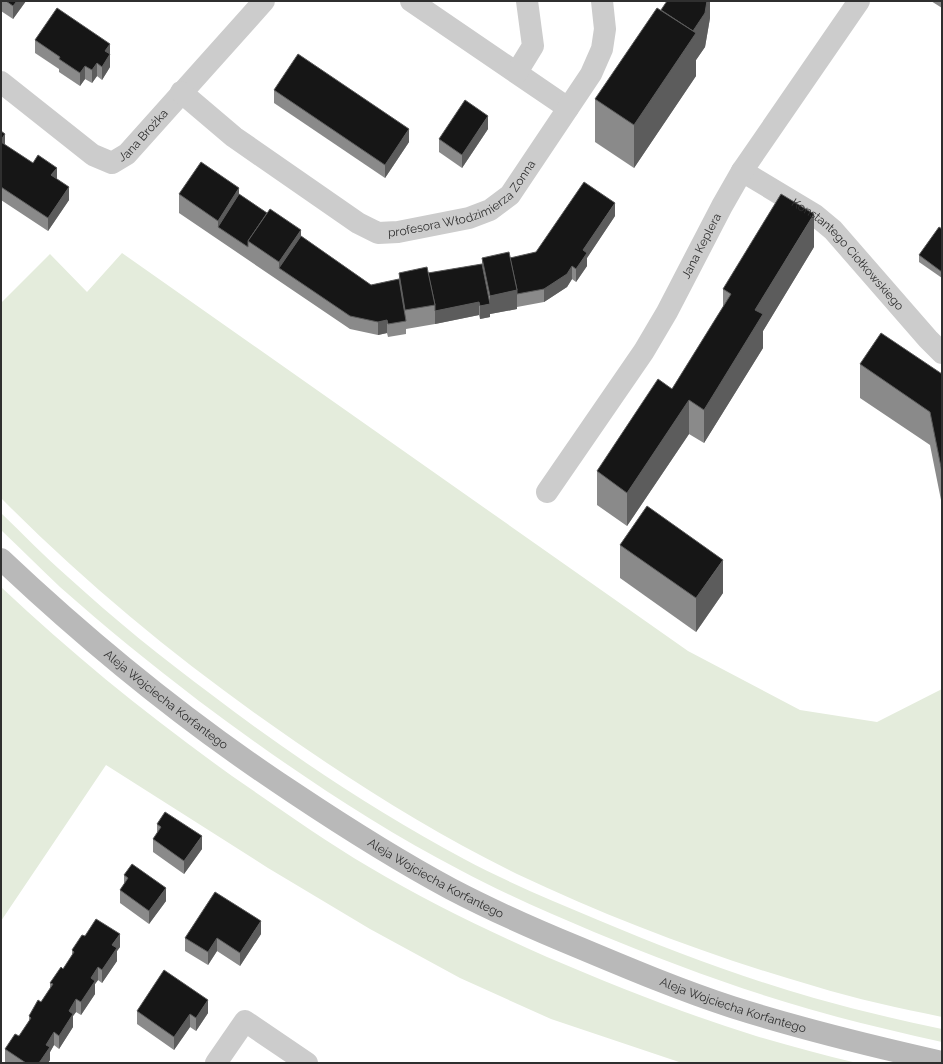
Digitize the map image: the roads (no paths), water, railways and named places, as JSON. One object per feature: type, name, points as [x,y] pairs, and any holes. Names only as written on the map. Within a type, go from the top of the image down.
[{"type":"main road","name":"Aleja Wojciecha Korfantego","points":[[1,559],[82,634],[198,726],[266,775],[327,816],[400,861],[452,889],[495,911],[548,935],[700,996],[767,1018],[832,1036],[942,1062]]},
{"type":"street","name":"Jana Brożka","points":[[1,82],[93,155],[112,163],[127,154],[264,1]]},
{"type":"street","points":[[411,1],[568,108]]},
{"type":"street","points":[[517,72],[533,46],[527,1]]},
{"type":"street","name":"profesora Włodzimierza Zonna","points":[[181,92],[234,137],[358,224],[378,233],[398,232],[469,218],[490,210],[510,195],[591,74],[602,50],[605,29],[602,1]]},
{"type":"street","name":"Jana Keplera","points":[[547,492],[644,350],[667,312],[722,206],[742,171],[859,1]]},
{"type":"street","name":"Konstantego Ciołkowskiego","points":[[742,171],[815,215],[833,230],[923,334],[942,353]]},
{"type":"street","points":[[216,1063],[245,1021],[307,1063]]}]
